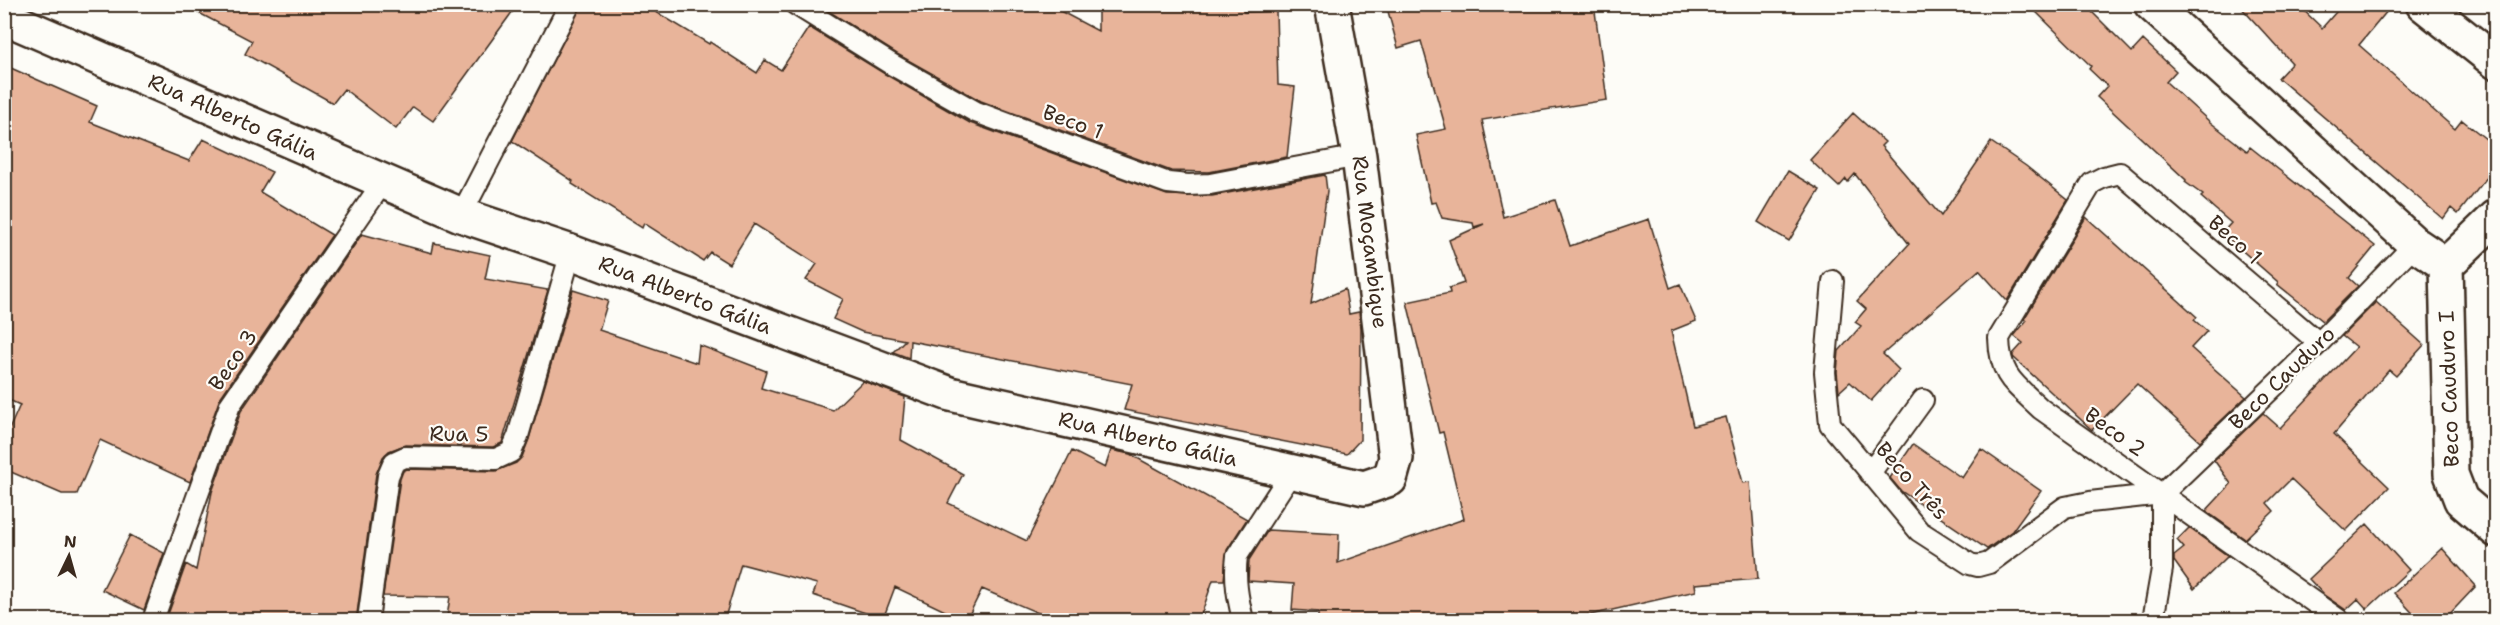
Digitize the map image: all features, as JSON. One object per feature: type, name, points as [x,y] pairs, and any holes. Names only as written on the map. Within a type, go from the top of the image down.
[{"type":"street","name":"Rua Moçambique","points":[[1332,4],[1359,156],[1396,458],[1390,479]]},
{"type":"street","points":[[2151,4],[2415,244],[2446,265],[2496,217]]},
{"type":"street","points":[[2423,4],[2495,60]]},
{"type":"street","name":"Rua Alberto Gália","points":[[4,17],[461,215],[571,252],[950,394],[1253,464],[1293,470],[1364,488],[1390,479]]},
{"type":"street","name":"Beco Cauduro I","points":[[2446,265],[2451,474],[2461,500],[2496,530]]},
{"type":"lane","points":[[461,215],[570,4]]},
{"type":"lane","name":"Beco 1","points":[[795,4],[891,64],[976,112],[1168,183],[1209,184],[1359,156]]},
{"type":"lane","name":"Beco 1","points":[[2120,174],[2319,343]]},
{"type":"lane","name":"Beco 2","points":[[2120,174],[2104,177],[2092,183],[1999,338],[2000,359],[2007,375],[2041,409],[2339,621]]},
{"type":"lane","name":"Beco 3","points":[[153,621],[230,405],[383,182]]},
{"type":"lane","name":"Beco Cauduro","points":[[2162,494],[2319,343],[2415,244]]},
{"type":"lane","name":"Rua 5","points":[[368,621],[388,476],[394,462],[405,457],[496,459],[511,452],[518,435],[571,252]]},
{"type":"lane","name":"Beco Três","points":[[1833,281],[1825,372],[1830,424],[1919,531],[1970,564],[1978,566],[1989,564],[2065,507],[2162,494]]},
{"type":"lane","points":[[1870,473],[1923,400]]},
{"type":"lane","points":[[1243,621],[1235,571],[1237,556],[1293,470]]},
{"type":"lane","points":[[2152,621],[2162,569],[2162,494]]},
{"type":"building","points":[[182,4],[518,4],[433,121],[413,107],[396,129],[344,89],[333,103],[245,54],[252,41]]},
{"type":"building","points":[[582,4],[643,4],[709,44],[710,42],[757,73],[765,60],[781,70],[809,27],[970,123],[1167,195],[1212,196],[1325,175],[1327,191],[1311,304],[1345,289],[1349,314],[1359,312],[1361,328],[1360,440],[1347,454],[1124,410],[1132,384],[910,341],[909,358],[893,352],[905,340],[862,332],[833,319],[843,299],[806,280],[817,264],[754,224],[729,264],[710,252],[703,261],[644,223],[642,228],[572,184],[573,181],[512,141]]},
{"type":"building","points":[[823,4],[1047,4],[1098,31],[1098,4],[1244,4],[1244,12],[1276,11],[1278,85],[1295,87],[1287,157],[1209,172],[1171,171],[981,101],[897,54],[822,7]]},
{"type":"building","points":[[1386,4],[1594,4],[1607,100],[1482,120],[1503,217],[1555,200],[1570,246],[1649,219],[1670,288],[1680,284],[1696,321],[1671,331],[1693,426],[1726,417],[1743,483],[1750,482],[1758,579],[1695,584],[1696,591],[1564,621],[1318,621],[1318,612],[1292,610],[1294,584],[1248,581],[1249,560],[1268,530],[1339,534],[1338,563],[1464,519],[1443,432],[1439,433],[1407,302],[1450,293],[1449,288],[1464,283],[1449,240],[1484,224],[1474,227],[1473,223],[1442,218],[1436,202],[1431,203],[1416,135],[1446,129],[1421,41],[1398,48]]},
{"type":"building","points":[[2028,4],[2084,4],[2132,52],[2143,40],[2176,71],[2166,82],[2210,122],[2247,151],[2250,147],[2375,246],[2349,278],[2358,286],[2323,321],[2277,284],[2278,282],[2222,233],[2231,223],[2097,97],[2107,86],[2089,69],[2091,66]]},
{"type":"building","points":[[2238,4],[2297,4],[2322,28],[2343,4],[2393,4],[2359,45],[2455,129],[2462,120],[2496,147],[2496,166],[2458,214],[2451,208],[2443,219],[2278,78],[2292,63]]},
{"type":"building","points":[[4,65],[97,106],[90,122],[189,161],[203,139],[272,172],[260,192],[332,235],[220,398],[190,482],[100,440],[77,494],[62,494],[4,469],[4,441],[20,405],[4,398]]},
{"type":"building","points":[[1853,113],[1885,142],[1881,146],[1941,216],[1991,142],[2026,166],[2068,200],[2007,301],[1979,270],[1883,354],[1899,370],[1871,401],[1850,382],[1839,392],[1837,372],[1839,351],[1861,326],[1855,322],[1866,309],[1857,301],[1909,244],[1855,174],[1839,187],[1810,160]]},
{"type":"building","points":[[1788,171],[1820,190],[1789,241],[1758,222]]},
{"type":"building","points":[[2086,217],[2197,317],[2194,320],[2207,331],[2191,348],[2246,397],[2200,441],[2137,384],[2092,430],[2013,357],[2023,343],[2014,336],[2026,321],[2024,319]]},
{"type":"building","points":[[362,234],[432,253],[434,243],[490,255],[485,279],[548,290],[502,443],[493,447],[405,445],[389,451],[383,457],[376,474],[356,621],[166,620],[186,564],[196,570],[212,492],[241,411]]},
{"type":"building","points":[[573,290],[608,301],[599,330],[697,363],[699,345],[766,371],[761,388],[833,410],[863,381],[905,397],[901,440],[963,474],[948,503],[1027,541],[1072,451],[1105,468],[1111,450],[1130,454],[1247,519],[1227,550],[1224,580],[1213,580],[1199,621],[1057,621],[982,589],[966,621],[895,587],[883,619],[813,595],[817,584],[741,564],[724,621],[466,621],[447,617],[450,597],[383,596],[403,471],[407,469],[496,471],[516,463],[522,457]]},
{"type":"building","points":[[2376,302],[2424,345],[2396,376],[2389,370],[2334,434],[2389,487],[2346,531],[2291,479],[2267,503],[2274,511],[2245,539],[2206,511],[2231,484],[2214,460],[2263,413],[2280,428],[2356,347],[2342,336]]},
{"type":"building","points":[[1913,444],[1962,478],[1981,449],[2041,491],[2012,531],[1987,549],[1901,491],[1890,478]]},
{"type":"building","points":[[2367,524],[2409,570],[2367,609],[2358,599],[2346,610],[2324,595],[2309,579]]},
{"type":"building","points":[[2189,528],[2228,556],[2194,589],[2174,561],[2174,556],[2184,548],[2177,540]]},
{"type":"building","points":[[130,535],[164,553],[144,610],[102,590]]},
{"type":"building","points":[[2442,548],[2476,586],[2443,621],[2420,621],[2394,593]]}]
